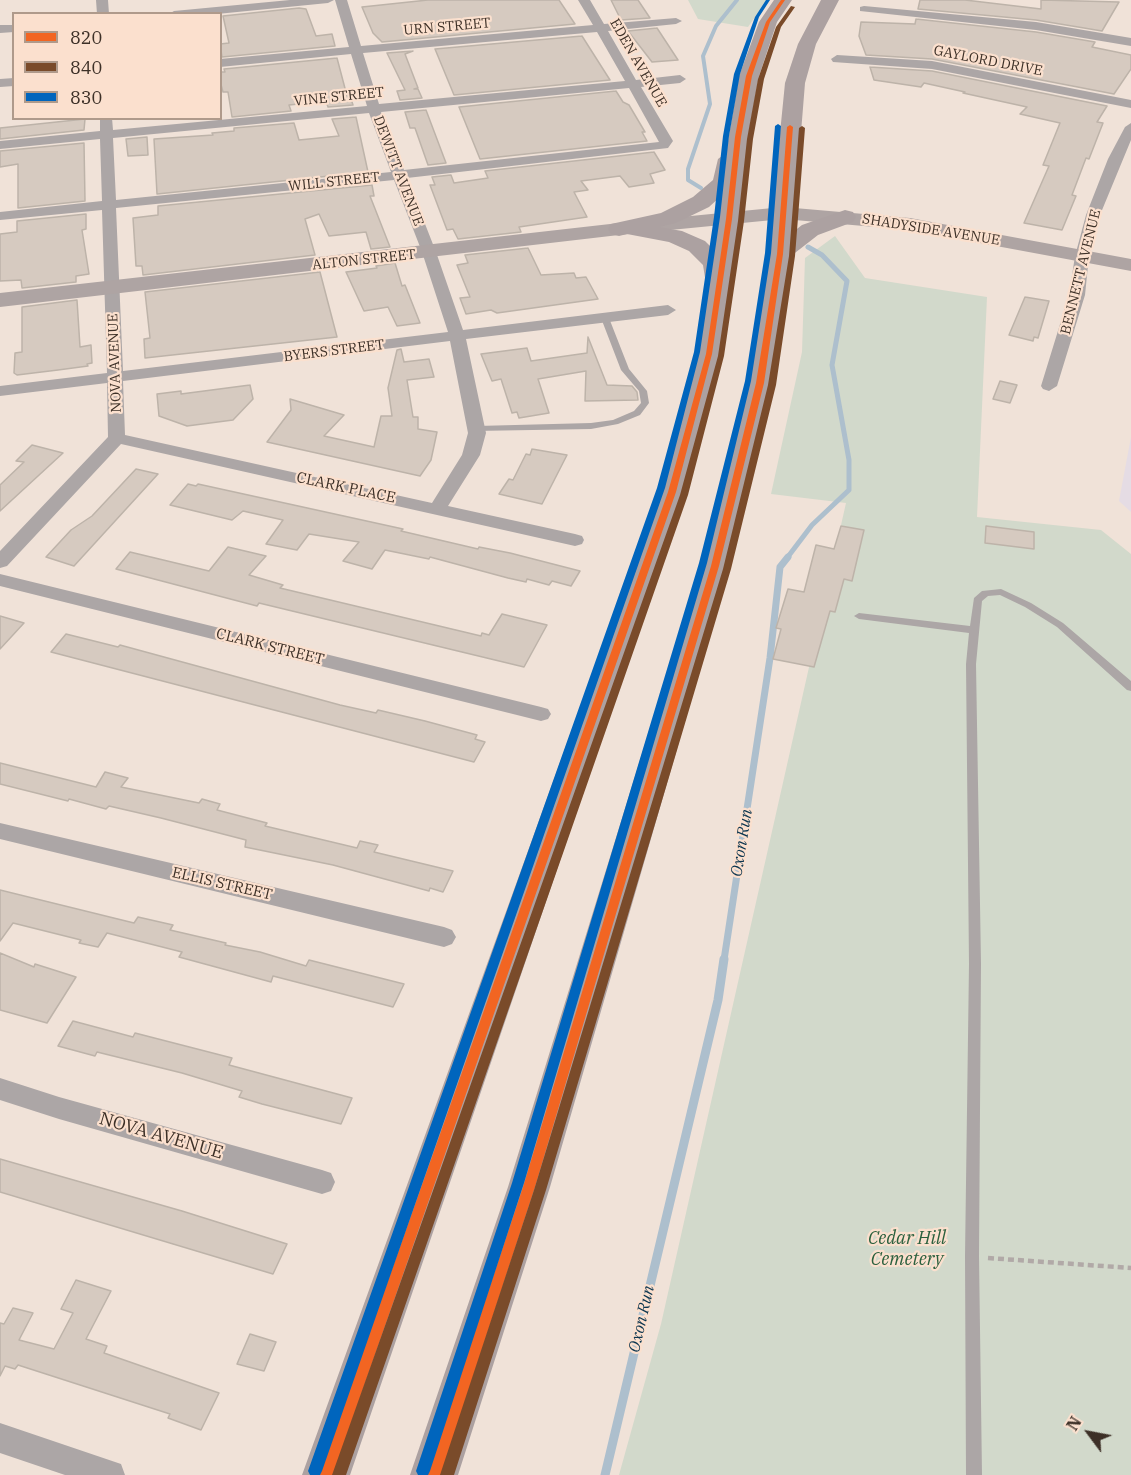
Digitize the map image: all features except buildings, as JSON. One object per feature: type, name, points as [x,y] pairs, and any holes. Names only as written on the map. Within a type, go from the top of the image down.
[{"type":"highway","points":[[619,229],[668,218],[691,208],[713,194],[726,175],[756,56],[768,22],[783,0]]},
{"type":"highway","points":[[434,1475],[529,1187],[715,566],[760,383],[780,255],[795,83],[807,44],[830,0]]},
{"type":"highway","points":[[326,1475],[672,492],[709,354],[741,117]]},
{"type":"highway","points":[[785,196],[845,218]]},
{"type":"highway","points":[[780,255],[810,230],[845,218]]},
{"type":"highway","points":[[619,229],[674,236],[697,246],[714,264],[718,297]]},
{"type":"street","points":[[196,12],[328,0]]},
{"type":"street","name":"DEWITT AVENUE","points":[[341,0],[374,108],[429,252],[457,336],[477,429],[471,455],[438,508]]},
{"type":"street","name":"EDEN AVENUE","points":[[584,0],[666,141]]},
{"type":"street","points":[[864,9],[898,5],[1131,42]]},
{"type":"street","name":"URN STREET","points":[[222,63],[676,21]]},
{"type":"street","name":"GAYLORD DRIVE","points":[[837,59],[932,65],[1131,104]]},
{"type":"street","name":"VINE STREET","points":[[0,145],[680,79]]},
{"type":"street","name":"NOVA AVENUE","points":[[106,120],[117,438]]},
{"type":"street","name":"BENNETT AVENUE","points":[[1049,386],[1077,296],[1082,256],[1104,186],[1131,127]]},
{"type":"street","name":"WILL STREET","points":[[0,216],[656,147],[666,141]]},
{"type":"street","name":"SHADYSIDE AVENUE","points":[[729,219],[785,196],[845,218],[910,224],[1131,265]]},
{"type":"street","name":"ALTON STREET","points":[[0,300],[619,229],[729,219]]},
{"type":"street","name":"BYERS STREET","points":[[0,391],[668,310]]},
{"type":"street","points":[[0,562],[117,438]]},
{"type":"street","name":"CLARK PLACE","points":[[117,438],[575,540]]},
{"type":"street","name":"CLARK STREET","points":[[0,579],[541,714]]},
{"type":"street","name":"ELLIS STREET","points":[[0,831],[444,937]]},
{"type":"street","name":"NOVA AVENUE","points":[[0,1089],[59,1108],[322,1182]]},
{"type":"street","points":[[0,1438],[110,1475]]},
{"type":"lane","points":[[477,429],[591,426],[615,422],[637,413],[645,403],[643,391],[626,370],[605,318]]},
{"type":"lane","points":[[974,1475],[972,1257],[975,964],[971,664],[977,600],[986,593],[1001,592],[1060,625],[1131,687]]},
{"type":"lane","points":[[860,616],[973,630]]},
{"type":"path","points":[[972,1257],[1131,1268]]},
{"type":"shaded area","points":[[1131,437],[1131,512],[1119,501]]},
{"type":"green space","points":[[688,0],[767,0],[748,27],[698,19]]},
{"type":"green space","name":"Cedar Hill Cemetery","points":[[835,236],[865,278],[987,297],[977,517],[1101,530],[1131,554],[1131,1475],[619,1475],[661,1324],[846,503],[771,494],[802,352],[805,258]]},
{"type":"waterway","name":"Oxon Run","points":[[701,188],[688,180],[688,169],[710,104],[703,56],[716,26],[737,0]]},
{"type":"waterway","name":"Oxon Run","points":[[787,558],[812,525],[849,490],[849,460],[832,365],[847,281],[822,255],[808,247]]},
{"type":"waterway","name":"Oxon Run","points":[[724,960],[770,658],[780,567],[788,557]]},
{"type":"waterway","name":"Oxon Run","points":[[605,1475],[718,1000],[724,959]]},
{"type":"transit line","name":"830","points":[[315,1471],[661,488],[697,352],[717,217],[726,136],[737,74],[757,17],[768,0]]},
{"type":"transit line","name":"820","points":[[326,1475],[672,492],[709,354],[729,219],[738,137],[749,76],[768,22],[783,0]]},
{"type":"transit line","name":"840","points":[[339,1475],[684,495],[721,356],[741,221],[750,139],[761,79],[779,27],[793,7]]},
{"type":"transit line","name":"830","points":[[423,1471],[518,1183],[703,563],[748,381],[768,253],[778,126]]},
{"type":"transit line","name":"820","points":[[434,1475],[529,1187],[715,566],[760,383],[780,254],[790,127]]},
{"type":"transit line","name":"840","points":[[447,1475],[540,1190],[727,569],[772,385],[792,256],[802,128]]}]
